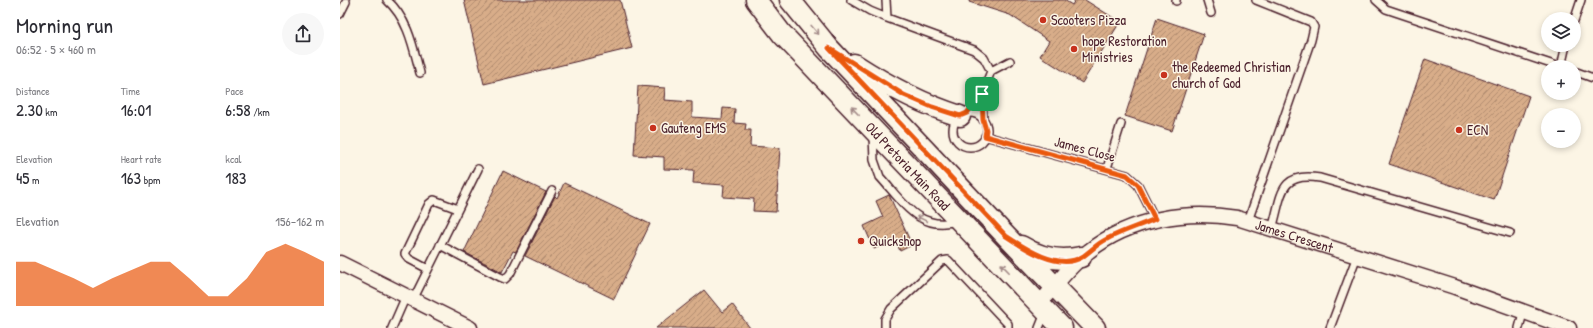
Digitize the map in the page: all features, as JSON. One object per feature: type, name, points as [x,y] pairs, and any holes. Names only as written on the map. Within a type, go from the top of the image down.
[{"type":"main road","name":"Old Pretoria Main Road","points":[[756,0],[782,34],[960,220],[1042,314],[1062,328]]},
{"type":"main road","name":"Old Pretoria Main Road","points":[[790,0],[829,48],[1095,328]]},
{"type":"main road","points":[[829,48],[904,95],[932,107],[963,115]]},
{"type":"main road","points":[[1006,236],[1030,251],[1050,259],[1066,260],[1081,257]]},
{"type":"street","name":"James Crescent","points":[[1042,314],[1055,287],[1081,257],[1106,239],[1155,219],[1199,214],[1223,216],[1248,221],[1455,288],[1569,328]]},
{"type":"street","points":[[340,263],[470,328]]},
{"type":"lane","points":[[386,0],[396,8],[408,29],[420,72]]},
{"type":"lane","points":[[851,0],[870,11],[887,18],[974,50],[984,58],[990,71],[982,94],[983,120]]},
{"type":"lane","points":[[886,0],[887,18]]},
{"type":"lane","points":[[1207,0],[1211,13]]},
{"type":"lane","points":[[1248,221],[1314,28],[1311,22],[1256,0]]},
{"type":"lane","points":[[1376,0],[1386,9],[1541,61]]},
{"type":"lane","points":[[1577,12],[1580,0]]},
{"type":"lane","points":[[340,14],[346,2]]},
{"type":"lane","points":[[990,71],[1010,61]]},
{"type":"lane","points":[[1581,74],[1593,78]]},
{"type":"lane","points":[[963,115],[976,114],[986,125],[985,136],[978,144],[968,147],[958,142],[953,133],[953,127],[963,115],[982,94]]},
{"type":"lane","points":[[1107,168],[1121,124]]},
{"type":"lane","points":[[873,129],[877,170],[880,177],[915,215],[925,221],[940,224],[960,220]]},
{"type":"lane","name":"James Close","points":[[985,136],[1121,173],[1133,180],[1141,191],[1155,219]]},
{"type":"lane","points":[[392,328],[428,269],[478,169]]},
{"type":"lane","points":[[1272,229],[1287,184],[1293,178],[1309,176],[1510,233]]},
{"type":"lane","points":[[440,245],[505,279],[510,274],[552,191]]},
{"type":"lane","points":[[428,269],[409,259],[405,254],[429,204],[434,200],[458,209]]},
{"type":"lane","points":[[1330,328],[1357,256]]},
{"type":"lane","points":[[885,328],[885,319],[891,309],[942,261],[948,260],[1008,324],[1008,328]]},
{"type":"lane","points":[[1519,328],[1523,313]]},
{"type":"building","points":[[464,0],[620,0],[632,48],[484,84]]},
{"type":"building","name":"hope Restoration Ministries","points":[[970,0],[1064,0],[1072,5],[1075,0],[1085,0],[1120,22],[1082,83],[1040,56],[1049,41],[1010,15],[969,2]]},
{"type":"building","name":"the Redeemed Christian church of God","points":[[1157,18],[1204,34],[1172,131],[1125,116]]},
{"type":"building","name":"ECN","points":[[1425,59],[1529,96],[1494,200],[1389,164]]},
{"type":"building","points":[[638,86],[665,88],[664,100],[692,102],[692,117],[722,119],[723,108],[735,109],[734,123],[746,124],[745,130],[751,130],[750,146],[780,148],[776,212],[753,211],[754,199],[723,197],[724,185],[693,183],[694,170],[664,169],[664,157],[634,155]]},
{"type":"building","points":[[503,171],[546,192],[516,252],[513,251],[502,272],[464,252]]},
{"type":"building","points":[[564,183],[650,224],[614,299],[525,256],[555,196],[557,198]]},
{"type":"building","points":[[889,195],[912,245],[900,251],[895,239],[874,249],[864,226],[883,217],[876,201]]},
{"type":"building","points":[[704,290],[722,312],[732,304],[750,328],[656,328]]},
{"type":"place","name":"Scooters Pizza","points":[[1043,20]]},
{"type":"place","name":"hope Restoration Ministries","points":[[1074,49]]},
{"type":"place","name":"the Redeemed Christian church of God","points":[[1164,75]]},
{"type":"place","name":"Gauteng EMS","points":[[653,128]]},
{"type":"place","name":"ECN","points":[[1459,130]]},
{"type":"place","name":"Quickshop","points":[[861,241]]},
{"type":"route","points":[[829,48],[904,95],[932,107],[960,116],[967,113],[982,94],[983,120],[986,125],[985,136],[1107,168],[1127,175],[1138,185],[1155,219],[1106,239],[1081,257],[1066,260],[1054,260],[1040,256],[1026,249],[1006,236],[829,48]]}]
